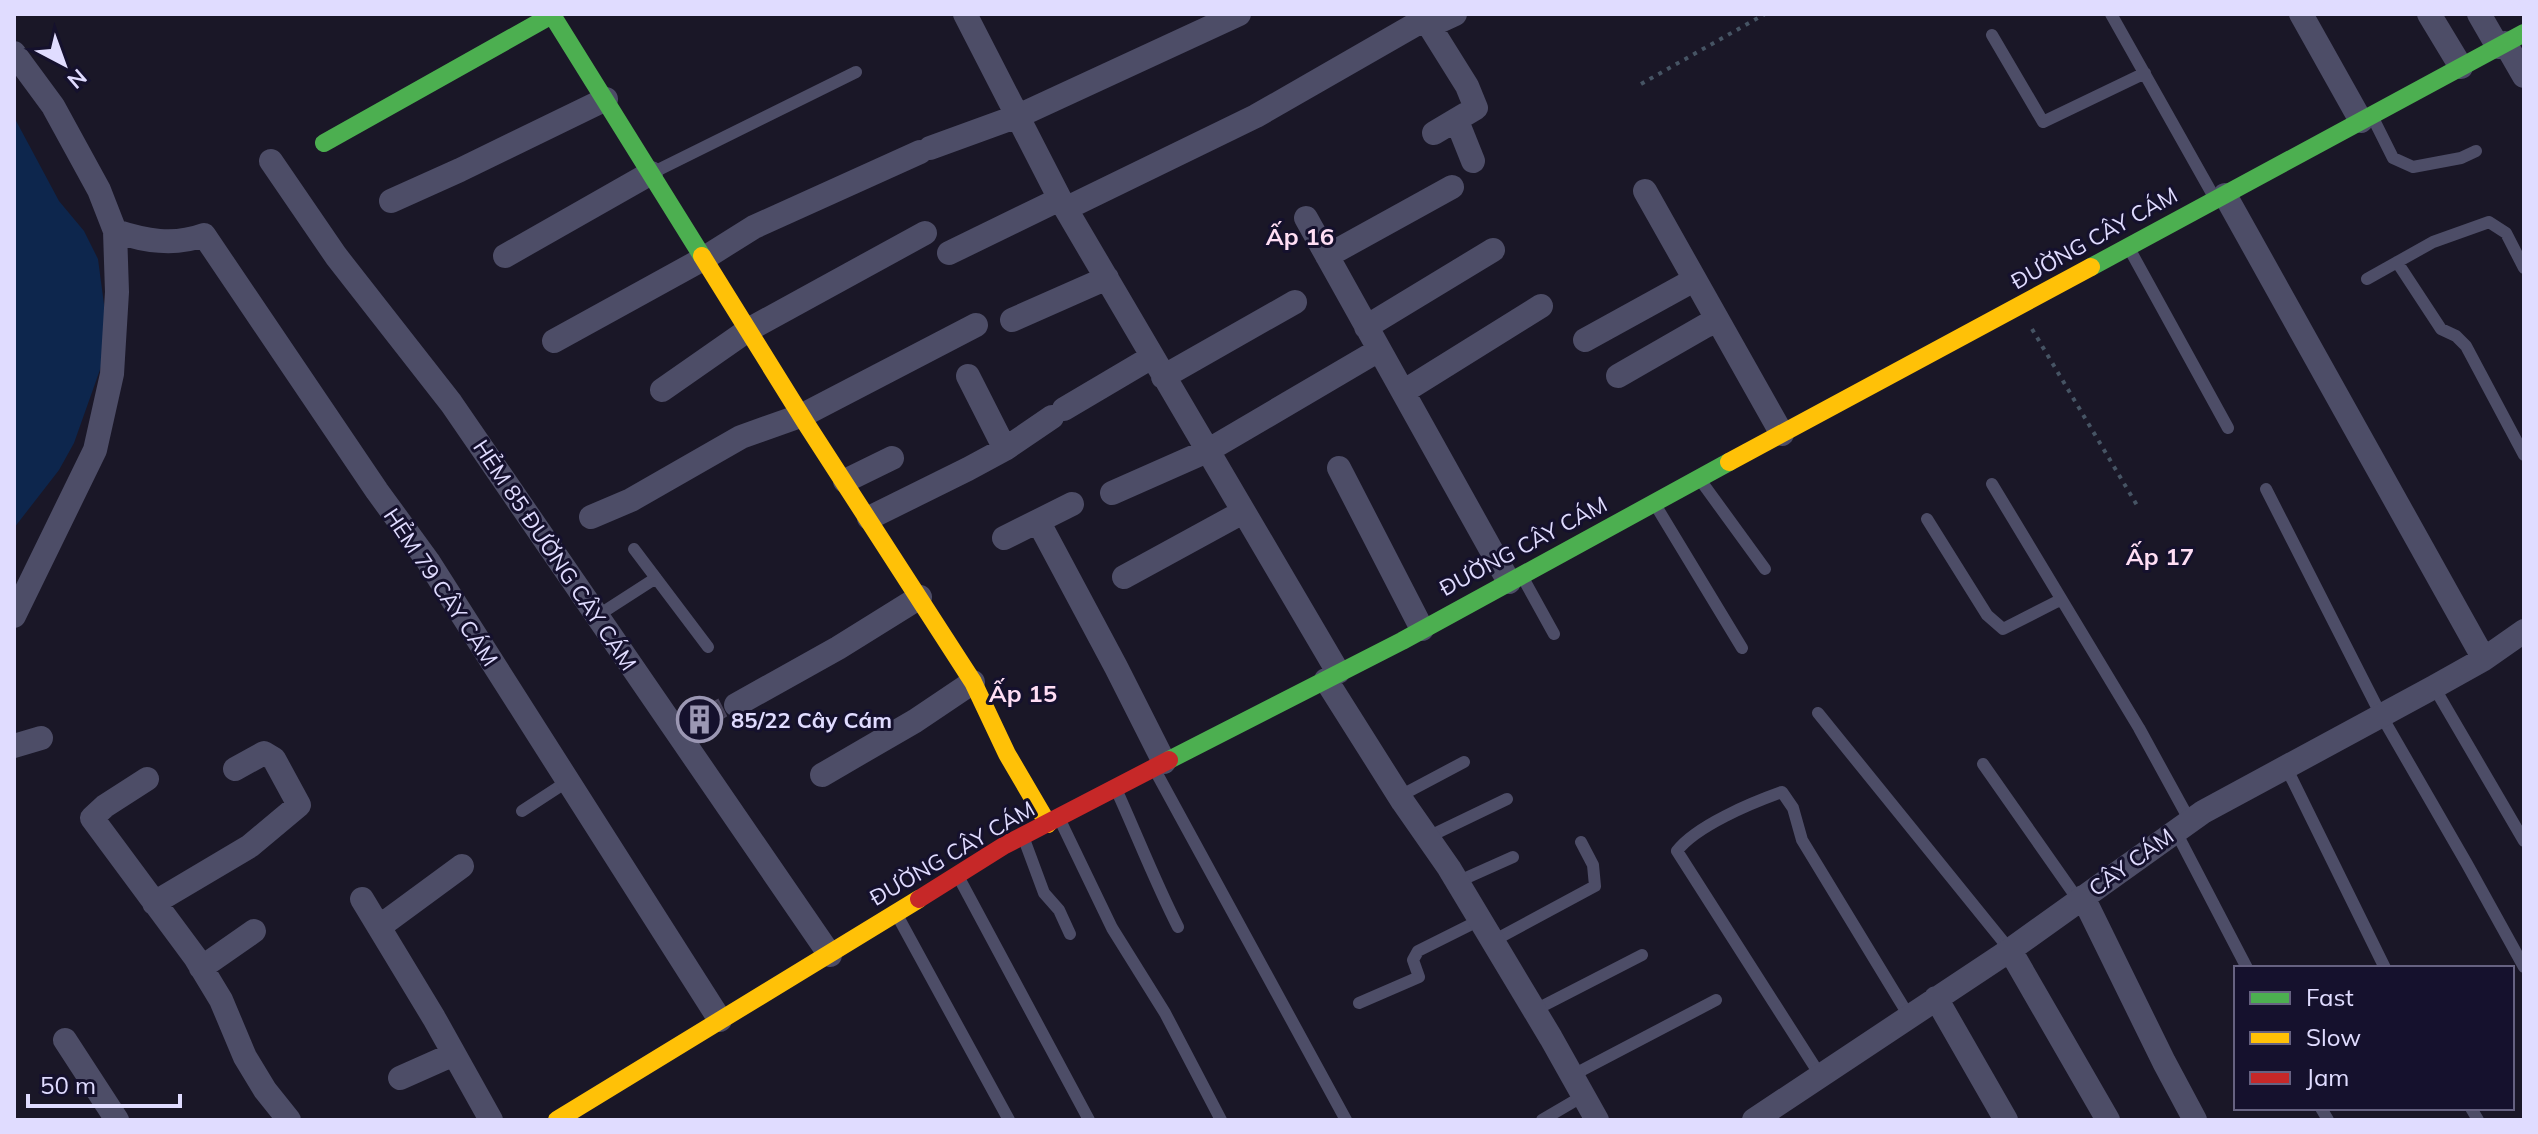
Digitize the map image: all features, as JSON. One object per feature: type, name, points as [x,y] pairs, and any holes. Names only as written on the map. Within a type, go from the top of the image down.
[{"type":"street","points":[[554,341],[703,259],[754,227],[925,150],[1018,116],[1239,14]]},
{"type":"street","points":[[949,253],[1256,116],[1425,19],[1455,14]]},
{"type":"street","points":[[2301,14],[2366,118]]},
{"type":"street","points":[[2429,14],[2461,67]]},
{"type":"street","points":[[2479,14],[2509,41],[2524,76]]},
{"type":"street","points":[[324,143],[552,15],[703,259],[973,682],[1007,754],[1054,821]]},
{"type":"street","points":[[975,17],[1018,116],[1064,204],[1243,512],[1400,796],[1535,1010],[1597,1120]]},
{"type":"street","points":[[1425,19],[1467,86],[1476,108],[1434,133]]},
{"type":"street","name":"ĐƯỜNG CÂY CÁM","points":[[557,1120],[586,1112],[720,1020],[1022,836],[1402,641],[2509,41]]},
{"type":"street","points":[[14,53],[53,106],[99,190],[115,231],[117,292],[112,374],[95,450],[14,616]]},
{"type":"street","points":[[391,201],[606,99]]},
{"type":"street","points":[[1457,121],[1473,161]]},
{"type":"street","name":"HẺM 85 ĐƯỜNG CÂY CÁM","points":[[271,161],[336,256],[451,403],[830,955]]},
{"type":"street","points":[[505,256],[651,173]]},
{"type":"street","points":[[1327,256],[1452,187]]},
{"type":"street","points":[[1645,191],[1782,434]]},
{"type":"street","points":[[2220,198],[2484,659]]},
{"type":"street","points":[[1306,218],[1403,392],[1515,578]]},
{"type":"street","name":"HẺM 79 CÂY CÁM","points":[[115,231],[143,241],[187,241],[204,235],[428,561],[720,1020]]},
{"type":"street","points":[[662,390],[748,330],[925,233]]},
{"type":"street","points":[[1366,327],[1493,250]]},
{"type":"street","points":[[1012,320],[1107,278]]},
{"type":"street","points":[[1585,340],[1694,280]]},
{"type":"street","points":[[869,518],[1005,449],[1058,413],[1295,302]]},
{"type":"street","points":[[1403,392],[1541,306]]},
{"type":"street","points":[[1618,376],[1718,321]]},
{"type":"street","points":[[591,517],[631,500],[741,437],[803,415],[976,325]]},
{"type":"street","points":[[1112,493],[1207,451],[1379,350]]},
{"type":"street","points":[[968,376],[1005,449]]},
{"type":"street","points":[[845,481],[892,458]]},
{"type":"street","points":[[1339,468],[1422,629]]},
{"type":"street","points":[[1004,538],[1072,504]]},
{"type":"street","points":[[1124,577],[1243,512]]},
{"type":"street","points":[[1038,521],[1116,667],[1159,765]]},
{"type":"street","points":[[736,705],[838,648],[920,597]]},
{"type":"street","name":"CÂY CÁM","points":[[1754,1120],[2010,950],[2182,826],[2484,659],[2524,631]]},
{"type":"street","points":[[822,775],[915,721],[973,682]]},
{"type":"street","points":[[14,746],[41,738]]},
{"type":"street","points":[[154,903],[250,846],[299,805],[274,759],[264,753],[235,769]]},
{"type":"street","points":[[147,779],[92,818],[201,968],[221,1000],[245,1057],[265,1090],[289,1120]]},
{"type":"street","points":[[379,927],[462,866]]},
{"type":"street","points":[[362,899],[491,1120]]},
{"type":"street","points":[[2081,899],[2195,1120]]},
{"type":"street","points":[[201,968],[254,931]]},
{"type":"street","points":[[2010,950],[2108,1120]]},
{"type":"street","points":[[1936,998],[2006,1120]]},
{"type":"street","points":[[65,1040],[117,1120]]},
{"type":"street","points":[[400,1078],[454,1054]]},
{"type":"lane","points":[[2111,14],[2220,198]]},
{"type":"lane","points":[[1992,35],[2043,122],[2145,73]]},
{"type":"lane","points":[[651,173],[856,72]]},
{"type":"lane","points":[[2366,118],[2393,158],[2413,167],[2461,158],[2476,151]]},
{"type":"lane","points":[[2367,279],[2433,242],[2489,222],[2506,233],[2524,268]]},
{"type":"lane","points":[[2128,247],[2228,428]]},
{"type":"lane","points":[[2397,262],[2441,329],[2456,336],[2466,346],[2524,455]]},
{"type":"lane","points":[[1699,479],[1765,569]]},
{"type":"lane","points":[[1992,484],[2139,728],[2246,966]]},
{"type":"lane","points":[[2266,489],[2381,715],[2524,967]]},
{"type":"lane","points":[[1655,503],[1742,648]]},
{"type":"lane","points":[[1927,519],[1987,615],[2003,629],[2060,600]]},
{"type":"lane","points":[[634,549],[708,647]]},
{"type":"lane","points":[[597,616],[656,578]]},
{"type":"lane","points":[[1515,578],[1554,634]]},
{"type":"lane","points":[[2434,687],[2524,841]]},
{"type":"lane","points":[[1818,713],[2010,950]]},
{"type":"lane","points":[[1400,796],[1464,762]]},
{"type":"lane","points":[[1983,764],[2081,899]]},
{"type":"lane","points":[[1159,765],[1346,1120]]},
{"type":"lane","points":[[2286,767],[2384,966]]},
{"type":"lane","points":[[522,811],[568,781]]},
{"type":"lane","points":[[1116,789],[1158,889],[1178,927]]},
{"type":"lane","points":[[1820,1075],[1677,851],[1686,838],[1754,802],[1782,792],[1793,808],[1802,840],[1909,1016]]},
{"type":"lane","points":[[1428,837],[1507,799]]},
{"type":"lane","points":[[1054,821],[1112,928],[1165,1013],[1221,1120]]},
{"type":"lane","points":[[1022,836],[1044,893],[1059,910],[1070,934]]},
{"type":"lane","points":[[1493,941],[1595,886],[1593,865],[1581,842]]},
{"type":"lane","points":[[1457,882],[1513,857]]},
{"type":"lane","points":[[957,874],[1089,1120]]},
{"type":"lane","points":[[895,912],[1009,1120]]},
{"type":"lane","points":[[1359,1003],[1419,977],[1413,960],[1418,951],[1480,920]]},
{"type":"lane","points":[[1535,1010],[1642,955]]},
{"type":"lane","points":[[1542,1120],[1577,1086],[1716,1000]]},
{"type":"path","points":[[1641,84],[1765,14]]},
{"type":"path","points":[[2019,306],[2138,507]]},
{"type":"water","points":[[14,117],[59,201],[84,231],[98,259],[105,312],[102,364],[74,443],[59,470],[14,528]]},
{"type":"building","name":"85/22 Cây Cám","points":[[718,700],[726,716],[697,734],[686,718]]},
{"type":"traffic: fast","points":[[324,143],[552,15],[702,256]]},
{"type":"traffic: fast","points":[[2091,267],[2524,33]]},
{"type":"traffic: fast","points":[[1169,760],[1402,641],[1729,462]]},
{"type":"traffic: slow","points":[[702,256],[973,682],[1007,754],[1048,824]]},
{"type":"traffic: slow","points":[[1729,462],[2091,267]]},
{"type":"traffic: slow","points":[[557,1120],[919,899]]},
{"type":"traffic: jam","points":[[919,899],[1005,845],[1169,760]]},
{"type":"place","name":"85/22 Cây Cám","points":[[700,720]]},
{"type":"district","name":"Ấp 16","points":[[1300,236]]},
{"type":"district","name":"Ấp 17","points":[[2160,556]]},
{"type":"district","name":"Ấp 15","points":[[1023,693]]}]
